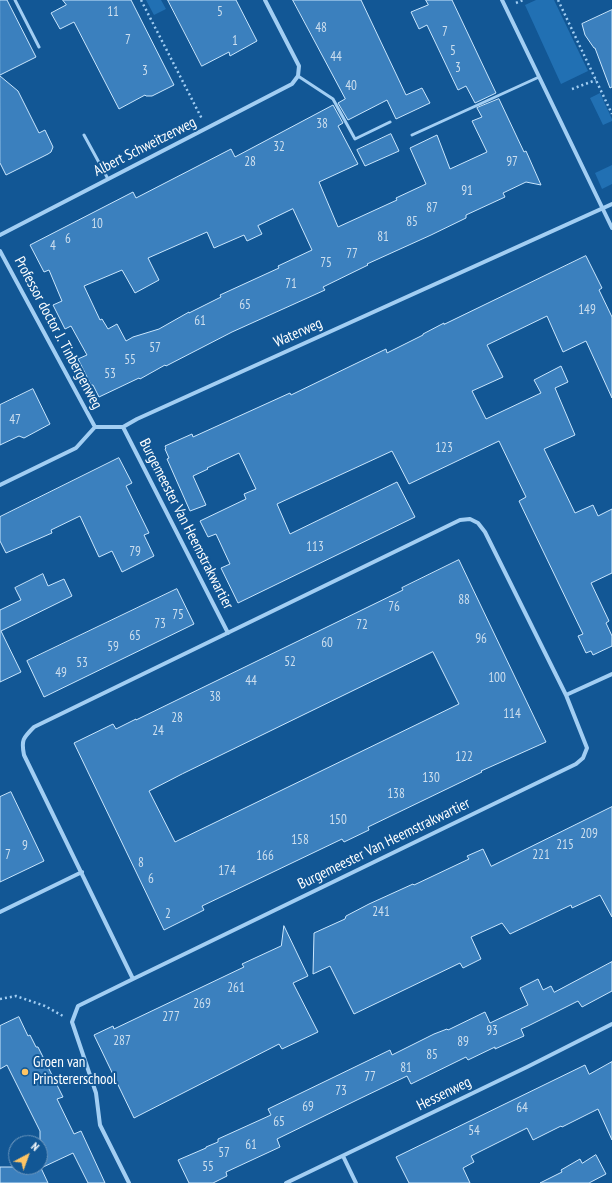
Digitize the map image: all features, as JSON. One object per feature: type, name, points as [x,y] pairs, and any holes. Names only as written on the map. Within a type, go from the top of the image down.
[{"type":"street","points":[[265,0],[299,66],[298,76]]},
{"type":"street","points":[[502,0],[612,228]]},
{"type":"street","name":"Albert Schweitzerweg","points":[[0,235],[292,84],[298,76]]},
{"type":"street","name":"Waterweg","points":[[95,427],[123,427],[144,416],[612,204]]},
{"type":"street","name":"Professor doctor J. Tinbergenweg","points":[[0,251],[95,427]]},
{"type":"street","points":[[0,485],[76,448],[95,427]]},
{"type":"street","name":"Burgemeester Van Heemstrakwartier","points":[[123,427],[228,633]]},
{"type":"street","name":"Burgemeester Van Heemstrakwartier","points":[[72,1022],[78,1006],[576,764],[583,758],[588,748],[566,695],[485,532],[478,523],[470,519],[460,520],[34,727],[26,734],[22,743],[24,755],[133,979]]},
{"type":"street","points":[[566,695],[612,674]]},
{"type":"street","points":[[0,912],[82,872]]},
{"type":"street","points":[[72,1022],[96,1093],[100,1125],[129,1183]]},
{"type":"street","name":"Hessenweg","points":[[286,1183],[527,1067],[612,1024]]},
{"type":"street","points":[[342,1156],[356,1183]]},
{"type":"lane","points":[[15,0],[39,47]]},
{"type":"lane","points":[[298,76],[333,99],[355,139],[390,122]]},
{"type":"lane","points":[[412,135],[539,77]]},
{"type":"lane","points":[[84,135],[108,180]]},
{"type":"path","points":[[141,0],[207,128]]},
{"type":"path","points":[[558,0],[612,114]]},
{"type":"path","points":[[572,89],[596,80]]},
{"type":"path","points":[[0,999],[16,996],[45,1006],[72,1022]]},
{"type":"shaded area","points":[[146,0],[161,0],[166,9],[154,15]]},
{"type":"shaded area","points":[[536,0],[554,0],[588,71],[561,84],[525,5]]},
{"type":"shaded area","points":[[600,93],[612,119],[612,121],[603,125],[590,98]]},
{"type":"shaded area","points":[[612,165],[612,184],[602,189],[595,173]]},
{"type":"building","points":[[0,0],[7,0],[36,57],[0,75]]},
{"type":"building","points":[[63,0],[131,0],[174,85],[152,96],[145,95],[119,109],[74,22],[60,29],[51,13],[66,5]]},
{"type":"building","points":[[168,0],[236,0],[257,41],[230,56],[229,52],[202,66]]},
{"type":"building","points":[[293,0],[361,0],[406,95],[422,88],[430,103],[396,119],[387,100],[348,120],[338,103],[345,99]]},
{"type":"building","points":[[426,0],[452,0],[496,93],[475,103],[466,86],[458,90],[427,25],[419,29],[411,12],[428,5]]},
{"type":"building","points":[[612,10],[612,87],[610,88],[595,48],[585,35],[582,24]]},
{"type":"building","points":[[0,76],[18,91],[39,133],[45,130],[53,147],[51,152],[48,154],[6,175],[0,163]]},
{"type":"building","points":[[499,99],[524,152],[526,151],[541,185],[526,182],[503,193],[505,197],[466,215],[466,218],[431,235],[367,264],[368,265],[323,287],[325,290],[232,332],[140,379],[139,378],[99,397],[78,359],[87,355],[71,326],[65,329],[53,305],[62,301],[49,270],[44,272],[30,245],[133,192],[136,198],[231,149],[235,157],[333,105],[343,123],[338,126],[358,164],[319,182],[338,227],[397,200],[396,198],[426,184],[410,148],[437,135],[450,169],[487,152],[472,121],[482,117],[477,108]],"holes":[[[293,209],[312,250],[278,266],[279,268],[220,295],[221,297],[189,312],[159,329],[133,337],[126,341],[117,324],[108,329],[102,319],[100,320],[84,286],[122,270],[135,293],[159,280],[148,258],[207,232],[214,248],[244,235],[247,241],[262,234],[258,226]]]},
{"type":"building","points":[[391,134],[399,151],[365,166],[357,150]]},
{"type":"building","points":[[586,256],[602,288],[599,290],[612,317],[612,398],[586,341],[563,352],[547,316],[487,345],[503,377],[472,391],[486,419],[541,393],[534,380],[561,366],[568,382],[555,388],[575,435],[544,449],[575,513],[593,505],[598,516],[612,509],[612,573],[591,583],[609,621],[606,623],[612,636],[612,646],[593,655],[591,651],[586,653],[578,636],[583,634],[519,501],[526,497],[499,441],[409,484],[392,451],[277,504],[290,534],[397,482],[415,517],[238,603],[221,568],[230,564],[216,534],[208,537],[200,521],[246,499],[244,494],[256,489],[239,453],[193,476],[206,505],[190,511],[167,459],[169,458],[165,446],[192,434],[193,437],[290,393],[291,395],[386,349],[387,353],[444,323]]},
{"type":"building","points":[[33,389],[50,424],[24,438],[19,436],[0,445],[0,405]]},
{"type":"building","points":[[119,458],[132,483],[126,486],[149,533],[144,535],[154,556],[122,572],[112,551],[99,557],[80,516],[51,530],[52,533],[6,553],[0,541],[0,517]]},
{"type":"building","points":[[459,560],[546,742],[481,771],[482,772],[368,827],[369,830],[344,842],[342,839],[202,906],[204,910],[164,930],[74,743],[113,724],[116,729],[136,720],[403,590],[402,588]],"holes":[[[433,652],[459,704],[175,842],[149,791]]]},
{"type":"building","points":[[43,574],[48,586],[64,579],[72,596],[1,631],[21,672],[0,682],[0,610],[21,600],[15,588]]},
{"type":"building","points":[[177,589],[194,624],[44,697],[27,661]]},
{"type":"building","points":[[11,792],[44,861],[0,882],[0,797]]},
{"type":"building","points":[[612,807],[612,917],[600,895],[572,908],[571,905],[510,934],[502,923],[471,937],[481,959],[463,968],[460,963],[354,1014],[330,966],[313,974],[314,933],[345,919],[346,916],[369,904],[469,859],[467,856],[483,849],[491,866]]},
{"type":"building","points":[[284,926],[308,976],[293,983],[318,1032],[282,1049],[279,1044],[134,1118],[94,1035],[113,1026],[114,1029],[244,967],[242,964],[281,946]]},
{"type":"building","points":[[612,962],[612,991],[582,1007],[578,1001],[521,1029],[524,1036],[495,1049],[495,1047],[468,1060],[466,1057],[411,1084],[407,1076],[277,1139],[280,1147],[226,1172],[227,1176],[213,1183],[189,1183],[178,1160],[218,1142],[218,1139],[271,1115],[268,1109],[390,1050],[392,1055],[434,1034],[447,1029],[448,1030],[485,1012],[490,1023],[528,1005],[520,988],[538,979],[543,990],[551,986],[554,992]]},
{"type":"building","name":"Groen van Prinstererschool","points":[[19,1017],[28,1036],[30,1035],[36,1047],[38,1047],[63,1097],[57,1099],[74,1134],[81,1131],[105,1183],[88,1183],[73,1153],[48,1165],[48,1135],[40,1135],[40,1131],[7,1065],[0,1069],[0,1026]]},
{"type":"building","points":[[612,1062],[612,1140],[598,1109],[533,1140],[527,1128],[471,1156],[474,1162],[463,1168],[470,1183],[409,1183],[396,1157],[585,1065],[589,1074]]},
{"type":"building","points":[[596,1155],[606,1174],[589,1183],[540,1183],[562,1172],[561,1170],[580,1159],[582,1163]]},
{"type":"building","name":"Groen van Prinstererschool","points":[[0,1167],[8,1167],[8,1175],[44,1175],[48,1183],[0,1183]]},
{"type":"place","name":"Groen van Prinstererschool","points":[[25,1072]]}]
